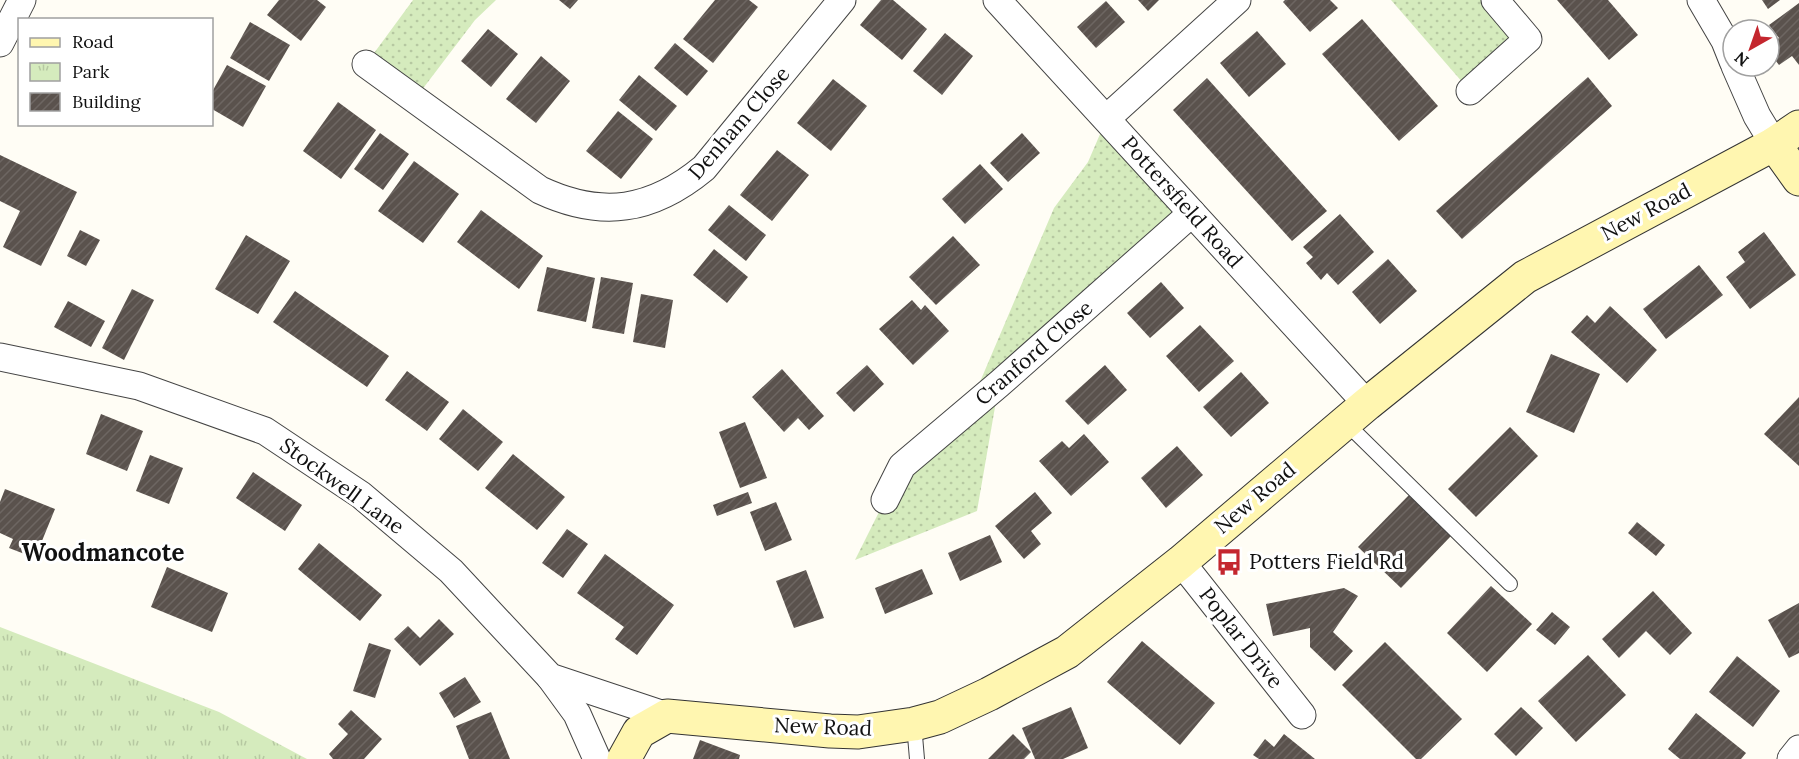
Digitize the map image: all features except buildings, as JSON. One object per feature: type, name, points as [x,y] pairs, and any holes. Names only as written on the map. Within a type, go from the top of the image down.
[{"type":"street","points":[[0,43],[22,0]]},
{"type":"street","name":"Denham Close","points":[[366,64],[540,190],[580,205],[622,207],[645,203],[667,195],[687,183],[704,168],[842,0]]},
{"type":"street","name":"Pottersfield Road","points":[[998,0],[1192,213],[1356,413]]},
{"type":"street","points":[[1107,118],[1237,0]]},
{"type":"street","points":[[1470,92],[1528,39],[1495,0]]},
{"type":"street","points":[[1701,0],[1721,34]]},
{"type":"street","points":[[1740,78],[1757,116],[1786,136],[1799,179]]},
{"type":"street","name":"New Road","points":[[667,716],[858,732],[914,724],[965,706],[1067,652],[1181,562],[1356,413],[1525,277],[1786,136]]},
{"type":"street","name":"Cranford Close","points":[[885,500],[902,466],[999,384],[1192,213]]},
{"type":"street","name":"Stockwell Lane","points":[[0,357],[139,386],[265,432],[362,495],[451,571],[550,677],[667,716]]},
{"type":"street","name":"Poplar Drive","points":[[1181,562],[1302,715]]},
{"type":"street","points":[[550,677],[577,714],[597,759]]},
{"type":"street","points":[[624,759],[639,732],[667,716]]},
{"type":"lane","points":[[1356,413],[1510,584]]},
{"type":"lane","points":[[914,724],[916,759]]},
{"type":"green space","points":[[413,0],[496,0],[475,20],[415,99],[366,64]]},
{"type":"green space","points":[[1391,0],[1495,0],[1528,39],[1470,91]]},
{"type":"green space","points":[[1107,118],[1192,213],[999,384],[977,511],[855,560],[902,466],[968,410],[1054,208],[1088,162]]},
{"type":"green space","points":[[0,627],[219,712],[307,759],[0,759]]},
{"type":"place","name":"Potters Field Rd","points":[[1229,562]]},
{"type":"district","name":"Woodmancote","points":[[103,553]]}]
